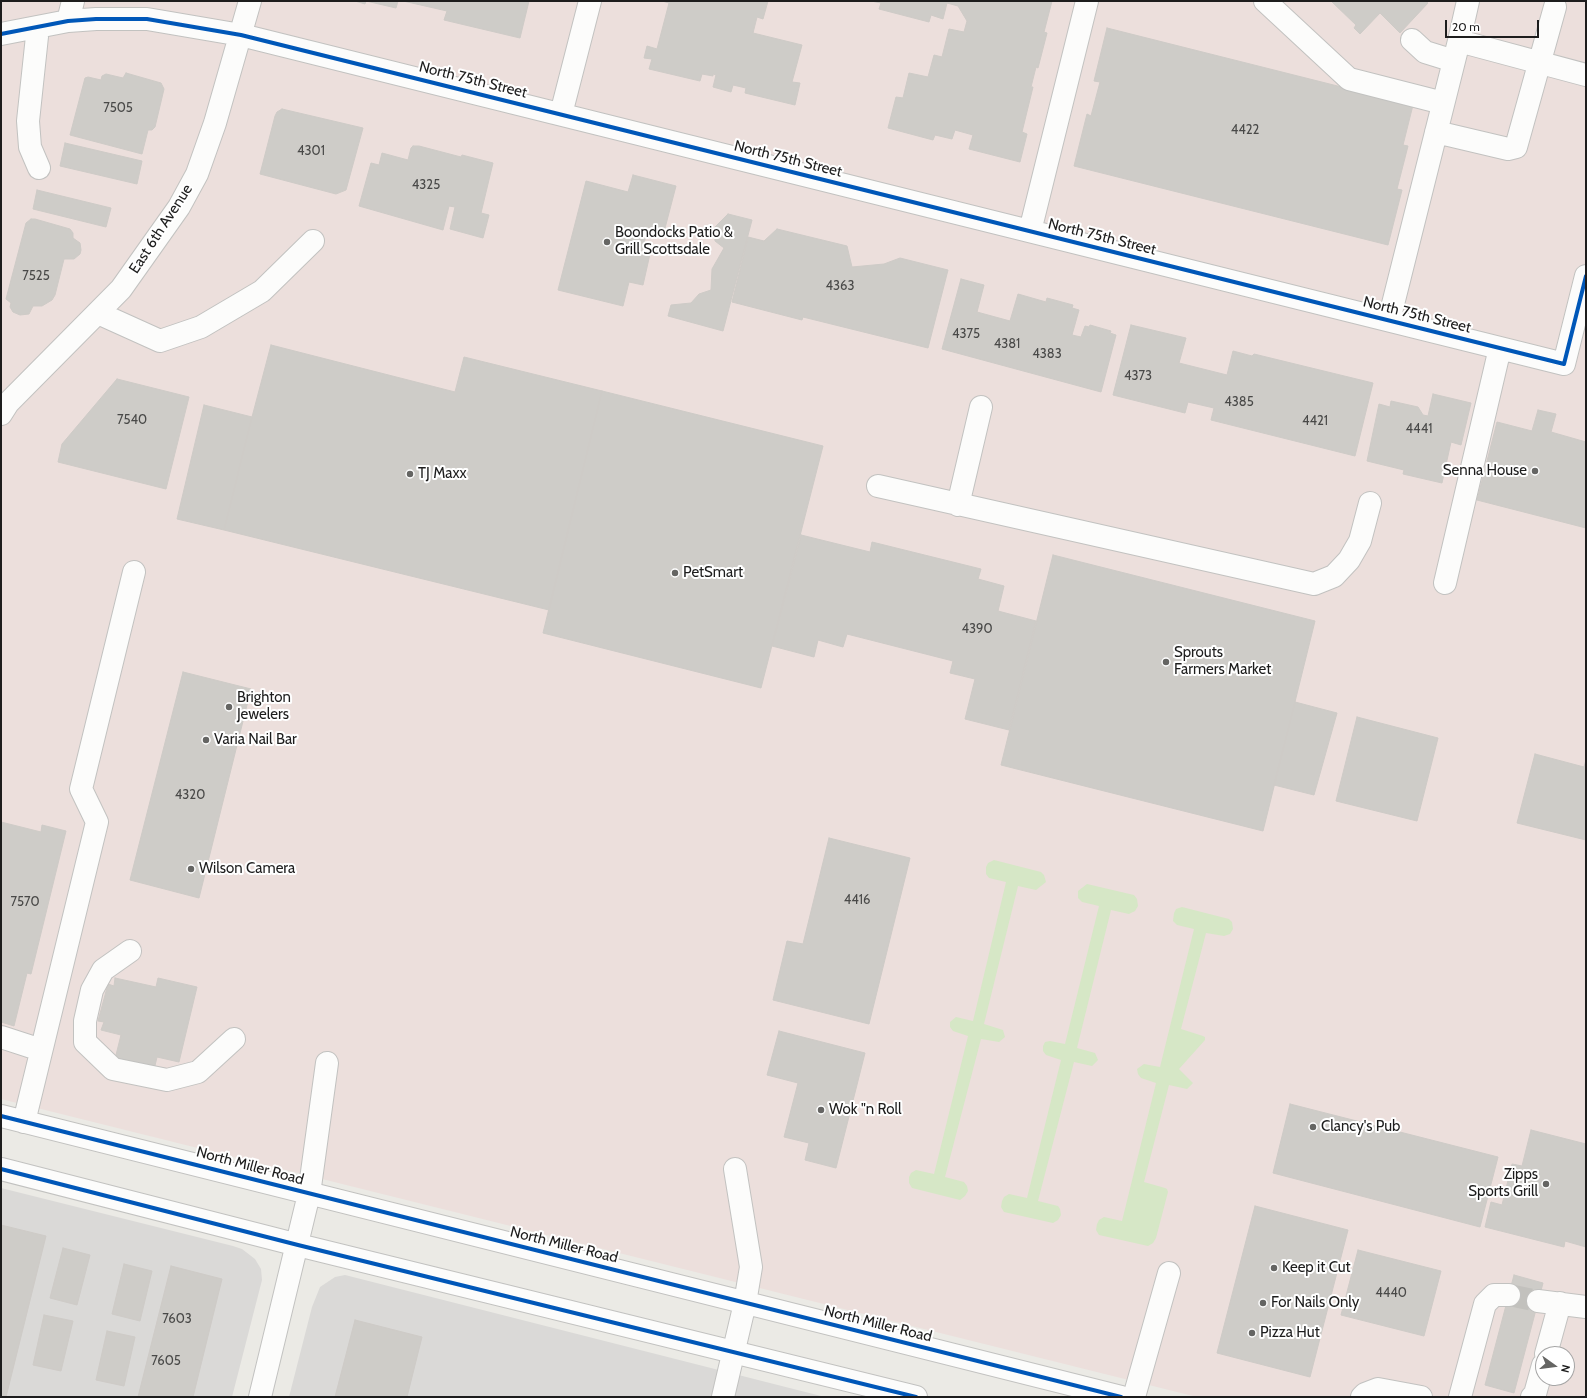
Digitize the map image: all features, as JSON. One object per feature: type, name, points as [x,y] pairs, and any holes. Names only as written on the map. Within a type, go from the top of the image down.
[{"type":"street","name":"East 6th Avenue","points":[[1,414],[8,403],[121,289],[178,207],[197,174],[215,123],[250,1]]},
{"type":"street","points":[[561,114],[590,1]]},
{"type":"street","points":[[1030,231],[1087,1]]},
{"type":"street","points":[[1265,1],[1349,79],[1443,103]]},
{"type":"street","points":[[1389,320],[1468,1]]},
{"type":"street","points":[[1436,132],[1508,149],[1516,147],[1555,7]]},
{"type":"street","name":"North 75th Street","points":[[1,34],[38,27],[70,11],[96,19],[147,19],[241,35],[1564,364],[1586,276]]},
{"type":"street","points":[[38,27],[28,121],[30,147],[39,168]]},
{"type":"street","points":[[1412,40],[1425,52],[1456,51],[1539,62],[1586,75]]},
{"type":"street","points":[[98,312],[160,341],[201,327],[262,291],[313,241]]},
{"type":"street","points":[[1444,583],[1500,348]]},
{"type":"street","points":[[958,505],[981,407]]},
{"type":"street","points":[[878,486],[1314,584],[1334,576],[1349,560],[1360,541],[1370,503]]},
{"type":"street","points":[[24,1122],[97,822],[80,790],[134,572]]},
{"type":"street","points":[[130,951],[103,970],[92,990],[86,1021],[85,1042],[113,1069],[167,1080],[198,1072],[234,1039]]},
{"type":"street","points":[[1,1037],[41,1050]]},
{"type":"street","points":[[260,1397],[298,1245],[309,1194],[327,1063]]},
{"type":"street","name":"North Miller Road","points":[[1,1116],[744,1304],[1121,1397]]},
{"type":"street","points":[[1,1169],[298,1245],[916,1397]]},
{"type":"street","points":[[723,1397],[734,1352],[751,1268],[735,1169]]},
{"type":"street","points":[[1134,1397],[1168,1273]]},
{"type":"street","points":[[1460,1397],[1485,1304],[1494,1295],[1509,1295]]},
{"type":"street","points":[[1538,1301],[1586,1307]]},
{"type":"street","points":[[1548,1346],[1560,1304]]},
{"type":"street","points":[[1532,1397],[1535,1394],[1537,1386]]},
{"type":"street","points":[[1362,1397],[1365,1394],[1378,1389],[1421,1397]]},
{"type":"shaded area","points":[[1,1],[1586,1],[1586,1397],[1197,1397],[1,1099]]},
{"type":"shaded area","points":[[1,1188],[233,1246],[242,1249],[255,1259],[261,1269],[262,1280],[232,1397],[1,1397]]},
{"type":"shaded area","points":[[345,1275],[825,1397],[289,1397],[312,1307],[320,1287],[335,1277]]},
{"type":"green space","points":[[994,860],[1041,872],[1044,875],[1046,882],[1036,890],[1018,886],[984,1024],[1003,1030],[1005,1037],[999,1042],[981,1039],[945,1177],[964,1182],[967,1186],[968,1191],[960,1200],[912,1188],[909,1183],[909,1177],[911,1173],[916,1170],[934,1174],[968,1036],[953,1031],[950,1027],[950,1022],[956,1017],[973,1021],[1006,882],[989,878],[986,874],[986,867],[988,863]]},
{"type":"green space","points":[[1087,884],[1134,895],[1137,899],[1138,906],[1135,911],[1129,914],[1111,910],[1077,1048],[1095,1053],[1098,1060],[1092,1066],[1074,1062],[1038,1201],[1058,1206],[1061,1215],[1058,1220],[1053,1223],[1004,1212],[1001,1207],[1004,1197],[1009,1194],[1027,1198],[1061,1060],[1046,1055],[1043,1051],[1043,1046],[1045,1042],[1050,1041],[1065,1044],[1099,906],[1082,902],[1078,898],[1078,891]]},
{"type":"green space","points":[[1182,907],[1229,919],[1232,922],[1233,929],[1230,934],[1224,936],[1206,933],[1181,1029],[1203,1036],[1205,1037],[1205,1040],[1179,1069],[1193,1083],[1187,1089],[1169,1085],[1144,1182],[1165,1188],[1168,1192],[1156,1238],[1153,1243],[1148,1246],[1099,1235],[1096,1230],[1099,1220],[1104,1217],[1122,1221],[1156,1083],[1141,1078],[1137,1069],[1144,1064],[1160,1067],[1194,929],[1177,925],[1173,921],[1176,909]]},
{"type":"building","points":[[355,1],[366,1],[365,4]]},
{"type":"building","points":[[366,1],[398,1],[396,8]]},
{"type":"building","points":[[403,1],[529,1],[520,38],[444,20],[447,11]]},
{"type":"building","points":[[662,1],[768,1],[763,19],[757,17],[753,33],[802,45],[792,82],[800,83],[795,105],[745,93],[746,88],[733,85],[731,92],[713,87],[716,75],[713,74],[713,76],[702,74],[700,81],[649,69],[652,59],[644,58],[647,46],[657,49],[669,3]]},
{"type":"building","points":[[871,1],[1052,1],[1044,32],[1047,33],[1038,68],[1036,67],[1031,87],[1033,87],[1022,132],[1027,134],[1020,162],[969,149],[973,135],[955,130],[952,139],[935,135],[933,140],[888,128],[896,97],[903,98],[909,73],[928,77],[934,55],[942,57],[949,29],[964,32],[967,21],[958,6],[947,3],[943,19],[931,15],[929,22],[879,9],[881,3]]},
{"type":"building","points":[[1331,1],[1426,1],[1428,3],[1400,33],[1380,13],[1360,34],[1354,28],[1356,25]]},
{"type":"building","points":[[1107,28],[1413,105],[1403,145],[1408,146],[1397,189],[1402,190],[1388,245],[1074,166],[1087,114],[1091,116],[1100,82],[1094,81]]},
{"type":"building","points":[[126,73],[161,83],[164,89],[155,127],[152,130],[148,130],[142,154],[70,135],[85,78],[88,77],[101,80],[102,76],[106,74],[123,78]]},
{"type":"building","points":[[282,109],[363,128],[346,190],[336,194],[260,174],[275,116],[277,112]]},
{"type":"building","points":[[65,143],[142,161],[137,184],[60,166]]},
{"type":"building","points":[[413,146],[419,146],[461,157],[462,155],[493,163],[481,213],[489,215],[483,238],[450,229],[455,207],[449,206],[443,230],[359,206],[371,163],[379,165],[382,153],[408,160],[411,148]]},
{"type":"building","name":"Boondocks Patio & Grill Scottsdale","points":[[633,175],[676,186],[664,232],[648,227],[642,252],[650,254],[643,285],[629,282],[623,306],[558,290],[586,181],[628,192]]},
{"type":"building","points":[[37,190],[111,208],[106,227],[33,209]]},
{"type":"building","points":[[728,214],[752,220],[723,331],[668,316],[671,305],[691,303],[699,294],[711,290],[712,269],[724,248],[715,241],[714,228]]},
{"type":"building","points":[[31,219],[70,229],[73,233],[73,238],[80,243],[81,250],[80,254],[74,259],[64,259],[55,295],[52,300],[42,306],[33,306],[29,314],[20,315],[13,312],[10,307],[11,303],[6,299],[26,223]]},
{"type":"building","points":[[777,229],[847,246],[852,267],[884,264],[900,258],[948,270],[928,348],[803,317],[802,320],[732,302],[748,237],[764,241]]},
{"type":"building","points":[[961,279],[984,285],[977,312],[1010,321],[1018,294],[1046,302],[1047,298],[1073,305],[1072,308],[1079,310],[1072,335],[1081,337],[1085,326],[1089,327],[1090,325],[1111,331],[1110,333],[1116,335],[1101,392],[942,349]]},
{"type":"building","points":[[1131,325],[1186,338],[1179,363],[1227,375],[1233,351],[1252,356],[1254,354],[1373,383],[1355,456],[1211,420],[1214,408],[1188,402],[1185,413],[1113,395]]},
{"type":"building","name":"TJ Maxx","points":[[271,345],[455,392],[464,357],[602,391],[549,610],[224,530]]},
{"type":"building","points":[[117,379],[189,397],[166,489],[58,462],[62,444]]},
{"type":"building","name":"PetSmart","points":[[602,391],[823,446],[761,688],[543,633]]},
{"type":"building","points":[[1433,394],[1471,403],[1461,445],[1451,442],[1442,483],[1403,474],[1404,470],[1367,461],[1379,404],[1390,407],[1391,401],[1418,407],[1423,415],[1428,416]]},
{"type":"building","points":[[204,405],[252,417],[224,530],[177,519]]},
{"type":"building","name":"Senna House","points":[[1538,410],[1556,414],[1551,432],[1586,442],[1586,528],[1477,500],[1497,422],[1532,431]]},
{"type":"building","points":[[801,535],[870,552],[872,542],[981,569],[978,579],[1004,586],[998,611],[1036,621],[1009,730],[965,719],[975,679],[950,673],[953,661],[847,634],[843,647],[818,640],[814,657],[772,646]]},
{"type":"building","name":"Sprouts Farmers Market","points":[[1053,555],[1315,621],[1263,831],[1001,765]]},
{"type":"building","points":[[183,672],[251,689],[199,898],[130,880]]},
{"type":"building","points":[[1295,702],[1337,713],[1314,795],[1274,785]]},
{"type":"building","points":[[1357,717],[1438,738],[1417,821],[1336,801]]},
{"type":"building","points":[[1535,754],[1584,767],[1586,760],[1586,840],[1517,823]]},
{"type":"building","points":[[1,822],[41,832],[42,825],[66,831],[31,974],[27,973],[14,1026],[1,1022]]},
{"type":"building","points":[[829,838],[910,858],[869,1024],[773,1000],[787,941],[803,944]]},
{"type":"building","points":[[115,978],[156,987],[158,978],[197,987],[179,1062],[157,1057],[154,1070],[115,1059],[121,1035],[101,1030],[104,1022],[98,1021],[108,984],[114,986]]},
{"type":"building","name":"Wok \"n Roll","points":[[779,1031],[865,1053],[836,1168],[805,1160],[809,1143],[784,1137],[798,1083],[767,1075]]},
{"type":"building","points":[[1290,1104],[1498,1157],[1480,1227],[1273,1173]]},
{"type":"building","name":"Zipps Sports Grill","points":[[1531,1130],[1586,1144],[1586,1247],[1565,1241],[1564,1247],[1485,1227],[1491,1202],[1502,1205],[1512,1164],[1522,1166]]},
{"type":"building","points":[[1255,1206],[1348,1230],[1310,1377],[1217,1353]]},
{"type":"building","points":[[1,1225],[46,1236],[6,1397],[1,1397]]},
{"type":"building","points":[[63,1248],[90,1255],[77,1305],[50,1298]]},
{"type":"building","points":[[1358,1250],[1441,1271],[1424,1336],[1341,1315]]},
{"type":"building","points":[[124,1264],[152,1271],[140,1321],[112,1314]]},
{"type":"building","points":[[171,1266],[222,1279],[193,1397],[138,1397]]},
{"type":"building","points":[[1514,1275],[1543,1283],[1514,1393],[1485,1385]]},
{"type":"building","points":[[44,1315],[73,1321],[61,1371],[33,1365]]},
{"type":"building","points":[[355,1320],[422,1337],[407,1397],[335,1397]]},
{"type":"building","points":[[107,1331],[135,1337],[124,1386],[96,1380]]},
{"type":"tunnel","points":[[1509,1295],[1538,1301]]},
{"type":"cycle path","points":[[1,34],[68,21],[96,19],[147,19],[241,35],[1564,364],[1586,276]]},
{"type":"cycle path","points":[[1,1116],[1121,1397]]},
{"type":"cycle path","points":[[1,1169],[298,1245],[916,1397]]},
{"type":"place","name":"Boondocks Patio & Grill Scottsdale","points":[[607,242]]},
{"type":"place","name":"Senna House","points":[[1535,471]]},
{"type":"place","name":"TJ Maxx","points":[[410,474]]},
{"type":"place","name":"PetSmart","points":[[675,573]]},
{"type":"place","name":"Sprouts Farmers Market","points":[[1166,662]]},
{"type":"place","name":"Brighton Jewelers","points":[[229,707]]},
{"type":"place","name":"Varia Nail Bar","points":[[206,740]]},
{"type":"place","name":"Wilson Camera","points":[[191,869]]},
{"type":"place","name":"Wok \"n Roll","points":[[821,1110]]},
{"type":"place","name":"Clancy's Pub","points":[[1313,1127]]},
{"type":"place","name":"Zipps Sports Grill","points":[[1546,1184]]},
{"type":"place","name":"Keep it Cut","points":[[1274,1268]]},
{"type":"place","name":"For Nails Only","points":[[1263,1303]]},
{"type":"place","name":"Pizza Hut","points":[[1252,1333]]}]
